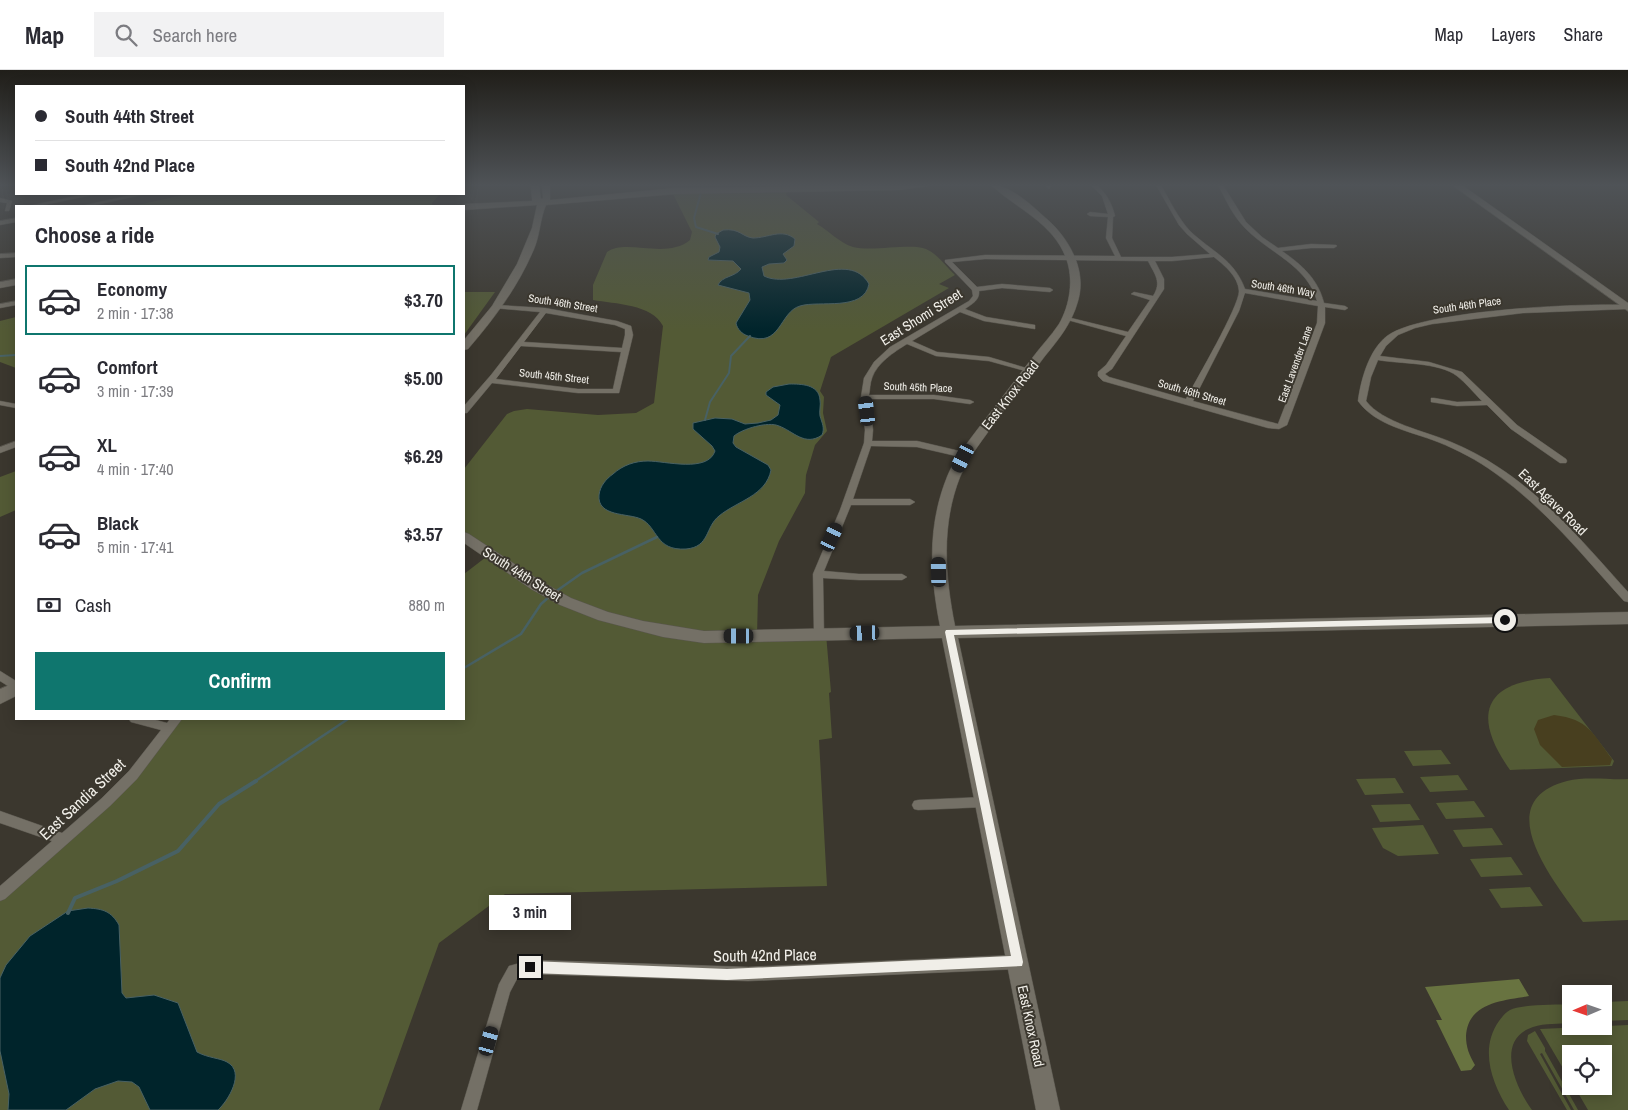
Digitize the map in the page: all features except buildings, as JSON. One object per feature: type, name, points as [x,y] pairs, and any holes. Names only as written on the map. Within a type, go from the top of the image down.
[{"type":"street","points":[[465,346],[496,306],[515,277],[535,234]]},
{"type":"street","name":"East Knox Road","points":[[1048,1110],[939,580],[939,533],[946,498],[954,476],[965,455],[1067,319],[1075,299],[1076,285],[1072,258],[1057,234]]},
{"type":"street","points":[[1110,234],[1109,238],[1119,258]]},
{"type":"street","points":[[1189,234],[1230,267],[1238,277],[1242,291],[1236,311],[1189,402]]},
{"type":"street","points":[[1256,234],[1296,264],[1316,288],[1322,304],[1345,308]]},
{"type":"street","points":[[1525,234],[1628,305]]},
{"type":"street","points":[[1533,234],[1628,305]]},
{"type":"street","points":[[1278,250],[1334,246]]},
{"type":"street","points":[[0,256],[15,255]]},
{"type":"street","points":[[1072,258],[1184,258],[1216,255]]},
{"type":"street","name":"East Shomi Street","points":[[819,635],[818,574],[823,557],[848,502],[868,443],[869,430],[865,397],[868,378],[876,364],[893,349],[974,299],[975,288],[947,261],[985,256],[1072,258]]},
{"type":"street","points":[[1067,319],[1130,335],[1155,299],[1162,282],[1150,258]]},
{"type":"street","points":[[0,286],[15,282]]},
{"type":"street","points":[[975,288],[1002,286],[1050,290]]},
{"type":"street","name":"South 46th Way","points":[[1242,291],[1322,304]]},
{"type":"street","points":[[1134,294],[1155,299]]},
{"type":"street","points":[[0,306],[15,303]]},
{"type":"street","name":"East Lavender Lane","points":[[1278,426],[1283,424],[1321,324],[1322,304]]},
{"type":"street","name":"South 46th Place","points":[[1365,406],[1362,396],[1374,360],[1382,344],[1406,329],[1431,322],[1532,310],[1628,305]]},
{"type":"street","name":"South 46th Street","points":[[496,306],[545,310],[626,326],[629,330],[626,350]]},
{"type":"street","points":[[959,309],[984,319],[1032,327]]},
{"type":"street","points":[[465,410],[521,344],[545,310]]},
{"type":"street","name":"South 46th Street","points":[[1130,335],[1109,367],[1101,374],[1106,379],[1278,426]]},
{"type":"street","points":[[906,341],[936,354],[989,359],[1029,370]]},
{"type":"street","points":[[521,344],[626,350]]},
{"type":"street","name":"South 45th Street","points":[[491,381],[578,391],[616,392],[626,350]]},
{"type":"street","points":[[1374,360],[1459,374],[1514,427],[1563,461]]},
{"type":"street","name":"South 45th Place","points":[[865,397],[934,397],[970,402]]},
{"type":"street","points":[[1434,400],[1457,404],[1490,403]]},
{"type":"street","points":[[0,403],[15,406]]},
{"type":"street","name":"East Agave Road","points":[[1365,406],[1379,417],[1450,444],[1503,474],[1532,497],[1628,598]]},
{"type":"street","points":[[868,443],[917,444],[965,455]]},
{"type":"street","points":[[0,450],[15,444]]},
{"type":"street","points":[[848,502],[910,502]]},
{"type":"street","name":"South 44th Street","points":[[465,539],[552,594],[619,622],[670,633],[704,636],[1628,618]]},
{"type":"street","points":[[818,574],[859,577],[902,577]]},
{"type":"street","points":[[0,675],[15,686]]},
{"type":"street","points":[[0,697],[15,688]]},
{"type":"street","points":[[144,720],[173,723]]},
{"type":"street","name":"East Sandia Street","points":[[0,895],[106,802],[154,751],[173,723]]},
{"type":"street","points":[[918,805],[985,802]]},
{"type":"street","points":[[0,817],[63,839]]},
{"type":"street","name":"South 42nd Place","points":[[469,1110],[504,989],[514,971],[530,967],[748,974],[1018,962]]},
{"type":"green space","points":[[692,234],[830,234],[853,247],[870,249],[919,247],[926,249],[938,257],[955,275],[939,284],[949,288],[831,357],[820,391],[824,397],[823,413],[827,431],[815,445],[806,475],[805,493],[779,541],[758,595],[757,636],[826,634],[831,692],[829,693],[832,738],[819,740],[827,886],[505,894],[439,943],[379,1110],[0,1110],[0,895],[106,802],[175,720],[465,720],[465,573],[490,554],[465,538],[465,468],[507,414],[514,411],[527,409],[598,415],[636,413],[654,403],[663,326],[651,313],[642,309],[593,300],[593,285],[607,252],[615,248],[670,248],[680,246],[690,240]]},
{"type":"green space","points":[[465,292],[495,292],[465,334]]},
{"type":"green space","points":[[15,317],[15,368],[0,362],[0,321]]},
{"type":"green space","points":[[15,471],[15,510],[0,517],[0,477]]},
{"type":"green space","points":[[1550,678],[1614,761],[1612,766],[1510,770],[1498,751],[1491,734],[1488,719],[1490,706],[1497,695],[1509,687],[1527,681]]},
{"type":"green space","points":[[1441,750],[1451,764],[1413,766],[1404,751]]},
{"type":"green space","points":[[1458,775],[1468,790],[1430,792],[1420,777]]},
{"type":"green space","points":[[1395,778],[1404,793],[1365,795],[1356,779]]},
{"type":"green space","points":[[1590,778],[1628,779],[1628,920],[1583,922],[1545,867],[1535,846],[1530,825],[1532,807],[1543,792],[1567,781]]},
{"type":"green space","points":[[1474,801],[1485,817],[1446,819],[1436,803]]},
{"type":"green space","points":[[1410,804],[1420,820],[1380,822],[1371,805]]},
{"type":"green space","points":[[1423,825],[1439,854],[1398,856],[1383,848],[1372,828]]},
{"type":"green space","points":[[1492,828],[1503,845],[1463,847],[1453,830]]},
{"type":"green space","points":[[1511,857],[1523,875],[1481,877],[1470,859]]},
{"type":"green space","points":[[1530,887],[1543,906],[1501,908],[1489,889]]},
{"type":"green space","points":[[1519,979],[1529,996],[1488,1005],[1473,1016],[1468,1025],[1466,1040],[1468,1051],[1475,1065],[1471,1070],[1461,1071],[1436,1020],[1442,1020],[1425,987]]},
{"type":"green space","points":[[1628,1001],[1628,1020],[1612,1021],[1612,1002]]},
{"type":"green space","points":[[1562,1004],[1562,1023],[1533,1027],[1521,1033],[1514,1042],[1511,1053],[1515,1077],[1520,1090],[1532,1110],[1509,1110],[1493,1078],[1489,1055],[1490,1043],[1499,1021],[1507,1012],[1515,1008]]},
{"type":"green space","points":[[1628,1025],[1628,1110],[1588,1110],[1579,1095],[1612,1095],[1612,1045],[1562,1045],[1562,1067],[1540,1029],[1562,1028],[1562,1035],[1612,1035],[1612,1026]]},
{"type":"green space","points":[[1535,1031],[1545,1048],[1562,1081],[1562,1089],[1542,1053],[1540,1054],[1571,1110],[1567,1110],[1527,1041],[1528,1035]]},
{"type":"green space","points":[[1566,1095],[1570,1095],[1578,1110],[1574,1110]]},
{"type":"sand","points":[[1554,715],[1575,720],[1589,729],[1612,759],[1610,765],[1562,767],[1540,745],[1534,729],[1538,720]]},
{"type":"water","points":[[716,234],[742,234],[759,238],[775,234],[785,234],[795,239],[794,246],[783,254],[787,260],[784,263],[769,264],[762,267],[764,276],[776,279],[790,279],[820,272],[848,270],[860,274],[869,284],[865,293],[850,302],[800,306],[793,310],[773,334],[767,338],[759,339],[748,336],[740,331],[736,323],[750,300],[749,293],[718,285],[722,280],[741,269],[733,261],[708,260],[709,257],[719,252],[720,247],[715,237]]},
{"type":"water","points":[[789,384],[809,386],[819,395],[823,428],[822,435],[816,438],[805,439],[784,428],[768,424],[749,428],[734,436],[733,443],[736,447],[768,465],[771,470],[768,479],[757,492],[715,520],[699,545],[686,549],[676,549],[668,546],[641,519],[614,513],[603,507],[599,495],[601,489],[608,478],[621,468],[643,461],[685,464],[704,462],[711,458],[715,451],[693,429],[693,423],[715,418],[732,419],[745,424],[771,420],[778,415],[780,405],[766,395],[766,392],[773,387]]},
{"type":"water","points":[[88,908],[106,912],[119,925],[122,993],[126,998],[154,995],[178,1003],[197,1052],[227,1062],[232,1067],[235,1072],[233,1086],[218,1110],[150,1110],[139,1087],[132,1082],[118,1081],[95,1089],[66,1110],[8,1110],[9,1094],[0,1051],[0,978],[6,965],[30,936],[68,911]]},
{"type":"waterway","points":[[705,420],[710,402],[729,373],[731,356],[750,336]]},
{"type":"waterway","points":[[0,356],[15,355]]},
{"type":"waterway","points":[[555,592],[582,573],[657,537]]},
{"type":"waterway","points":[[465,667],[521,634],[541,604],[549,597]]},
{"type":"waterway","points":[[254,782],[347,720]]},
{"type":"waterway","points":[[68,913],[75,898],[117,881],[178,851],[219,804],[256,781]]},
{"type":"route","points":[[530,967],[748,974],[1018,962],[949,632],[1505,620]]}]
